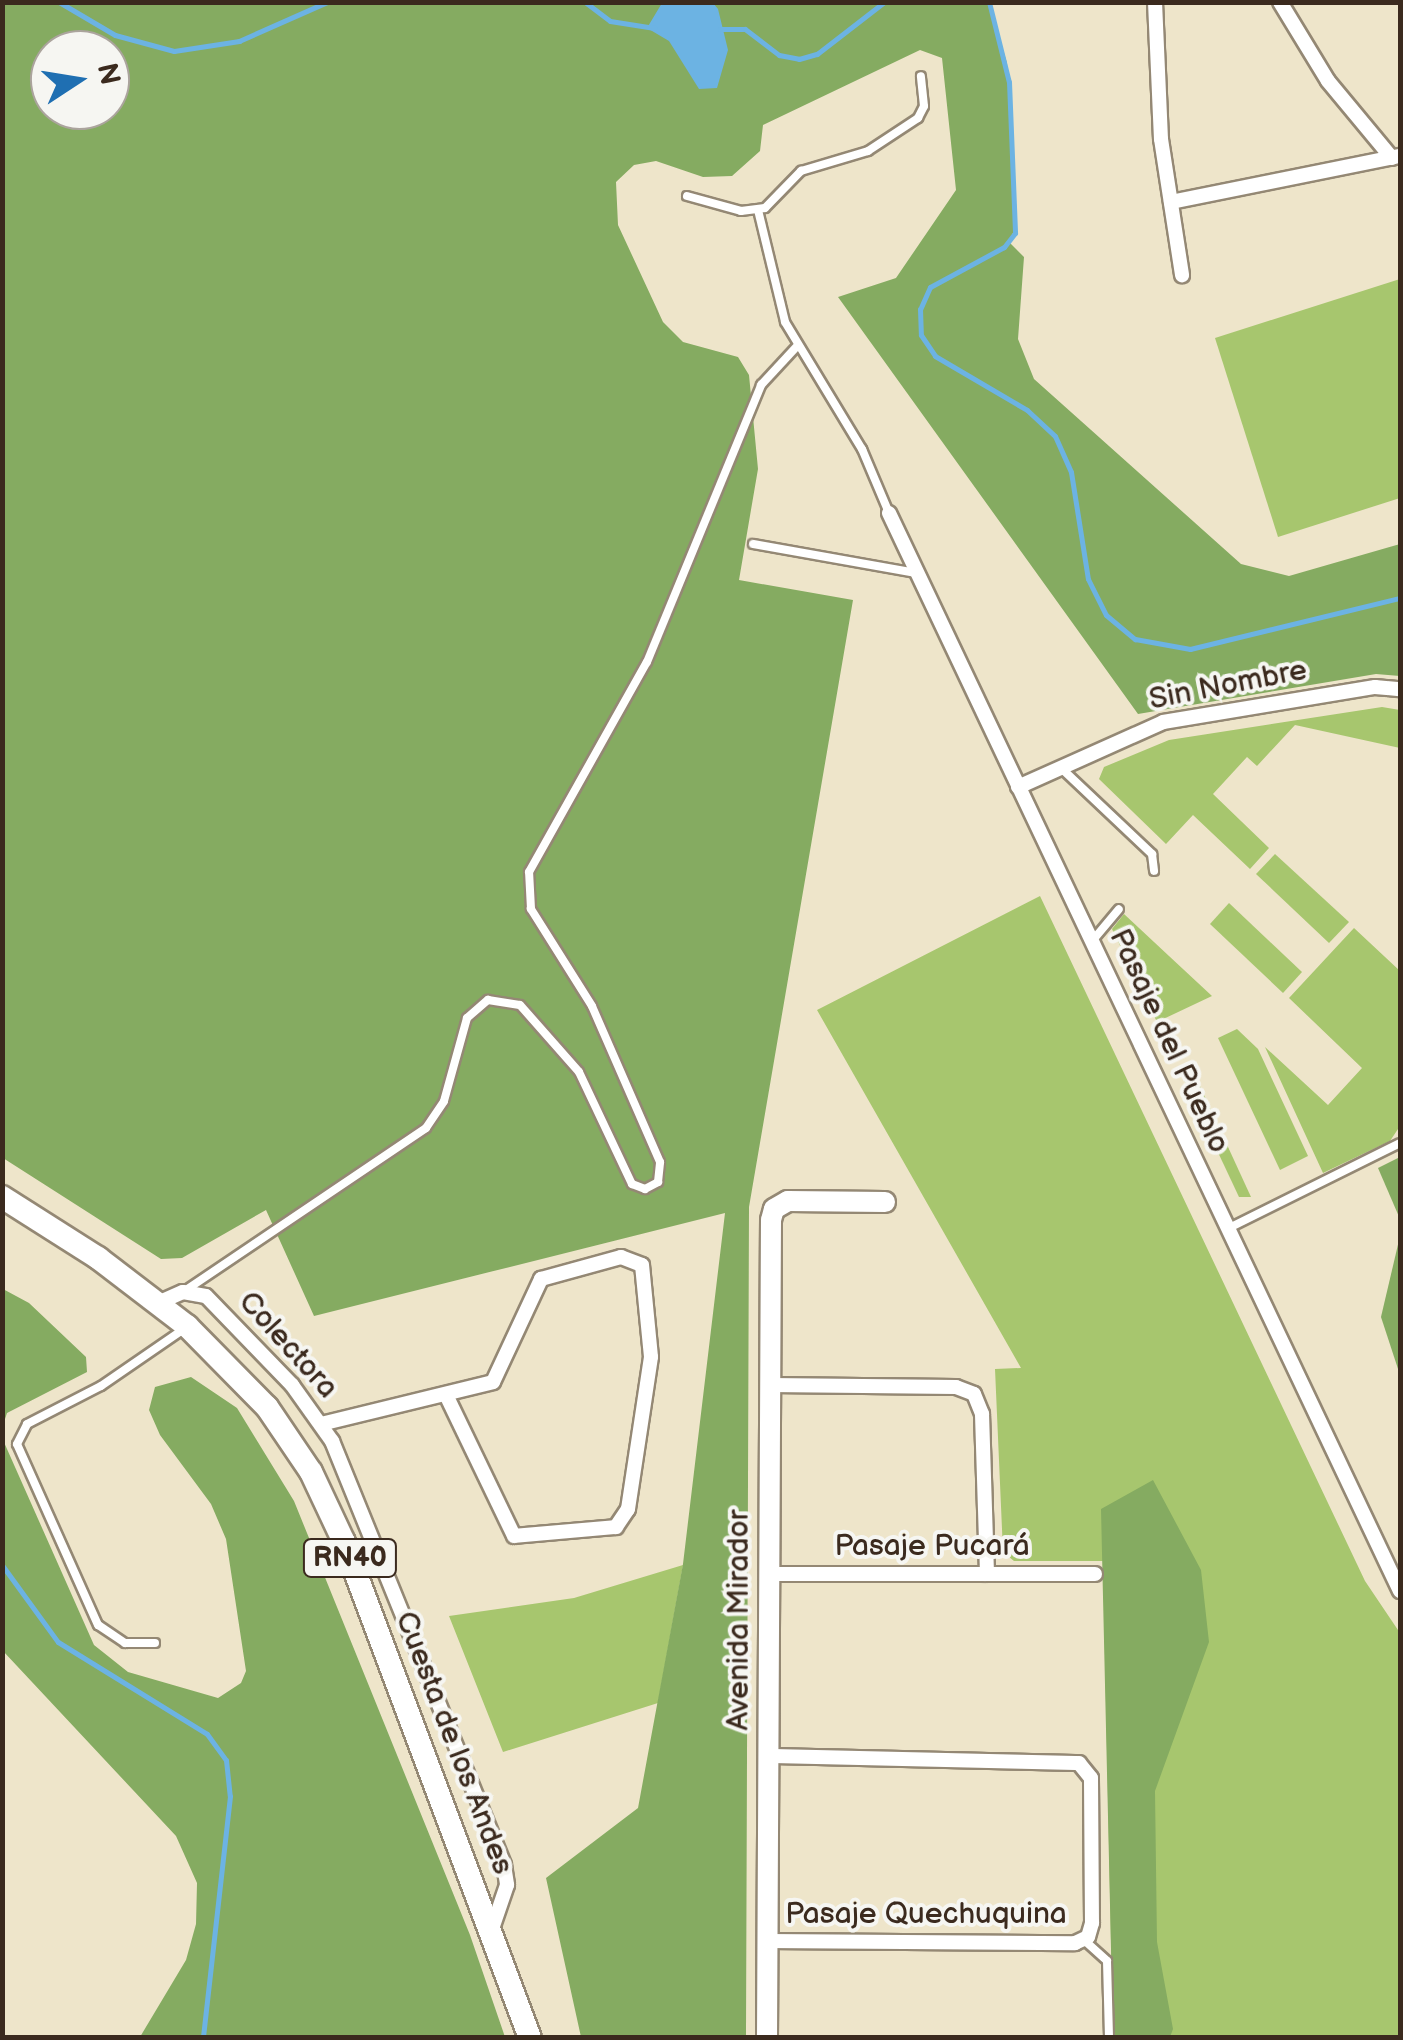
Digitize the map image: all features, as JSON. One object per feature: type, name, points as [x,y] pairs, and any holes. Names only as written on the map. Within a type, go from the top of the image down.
[{"type":"main road","name":"Cuesta de los Andes","points":[[2,1197],[187,1326],[267,1407],[311,1472],[492,1926],[530,2038]]},
{"type":"street","points":[[1155,2],[1171,202],[1182,274]]},
{"type":"street","points":[[1280,2],[1328,81],[1396,157]]},
{"type":"street","points":[[1171,202],[1396,157]]},
{"type":"street","name":"Pasaje del Pueblo","points":[[889,513],[1400,1591]]},
{"type":"street","name":"Sin Nombre","points":[[1018,787],[1163,722],[1376,686],[1400,688]]},
{"type":"street","name":"Avenida Mirador","points":[[767,2038],[771,1220],[778,1205],[885,1202]]},
{"type":"street","points":[[321,1424],[446,1395],[499,1376],[541,1278],[621,1257],[642,1265],[651,1356],[628,1509],[616,1527],[514,1536],[446,1395]]},
{"type":"street","points":[[158,1303],[183,1292]]},
{"type":"street","name":"Colectora","points":[[183,1292],[206,1296],[321,1424],[351,1482],[504,1865],[507,1884],[492,1926]]},
{"type":"street","points":[[770,1384],[956,1387],[974,1394],[982,1414],[987,1574]]},
{"type":"street","name":"Pasaje Pucará","points":[[769,1574],[1095,1574]]},
{"type":"street","points":[[768,1756],[1066,1760],[1085,1767],[1091,1785],[1092,1923],[1084,1940]]},
{"type":"street","name":"Pasaje Quechuquina","points":[[768,1941],[1084,1940]]},
{"type":"lane","points":[[758,210],[801,172],[868,151],[918,118],[924,106],[921,76]]},
{"type":"lane","points":[[686,196],[758,210]]},
{"type":"lane","points":[[758,210],[781,310],[866,458],[889,513]]},
{"type":"lane","points":[[183,1292],[426,1128],[444,1101],[467,1018],[495,998],[520,1005],[579,1072],[632,1184],[645,1189],[658,1182],[660,1162],[592,1006],[531,909],[529,872],[647,662],[761,386],[798,345]]},
{"type":"lane","points":[[753,544],[918,574]]},
{"type":"lane","points":[[1060,768],[1152,854],[1154,871]]},
{"type":"lane","points":[[1091,942],[1119,909]]},
{"type":"lane","points":[[1227,1229],[1400,1143]]},
{"type":"lane","points":[[155,1643],[125,1643],[98,1625],[18,1444],[27,1424],[101,1386],[187,1326]]},
{"type":"lane","points":[[1084,1940],[1108,1962],[1110,2038]]},
{"type":"green space","points":[[2,3],[989,3],[1007,63],[1017,219],[1010,243],[1024,257],[1018,339],[1034,379],[1241,564],[1289,576],[1400,544],[1400,676],[1376,674],[1138,714],[838,297],[896,278],[956,190],[942,58],[920,50],[763,125],[760,151],[732,176],[703,177],[656,161],[634,165],[616,182],[618,225],[663,322],[683,342],[738,357],[749,375],[758,469],[739,580],[853,600],[749,1207],[746,2037],[581,2037],[546,1878],[638,1808],[683,1564],[725,1213],[314,1316],[266,1210],[182,1258],[161,1259],[3,1158]]},
{"type":"green space","points":[[1400,279],[1400,498],[1278,537],[1215,338]]},
{"type":"green space","points":[[1382,707],[1400,710],[1400,748],[1295,725],[1257,766],[1247,757],[1213,794],[1269,848],[1250,869],[1193,815],[1166,844],[1099,779],[1104,767],[1169,740]]},
{"type":"green space","points":[[1275,854],[1349,922],[1329,943],[1256,874]]},
{"type":"green space","points":[[1040,896],[1365,1581],[1400,1633],[1400,2037],[1113,2037],[1103,1561],[1014,1561],[1003,1552],[995,1369],[1021,1368],[817,1010]]},
{"type":"green space","points":[[1229,903],[1302,972],[1283,993],[1210,924]]},
{"type":"green space","points":[[1124,914],[1212,996],[1157,1022],[1112,929]]},
{"type":"green space","points":[[1354,928],[1400,971],[1400,1126],[1390,1141],[1323,1173],[1265,1047],[1328,1105],[1362,1068],[1289,998]]},
{"type":"green space","points":[[1237,1029],[1258,1049],[1308,1156],[1280,1170],[1218,1038]]},
{"type":"green space","points":[[1194,1073],[1251,1197],[1239,1197],[1183,1078]]},
{"type":"green space","points":[[1400,1157],[1400,1219],[1378,1168]]},
{"type":"green space","points":[[1400,1236],[1400,1375],[1381,1317]]},
{"type":"green space","points":[[3,1289],[29,1303],[86,1357],[87,1372],[7,1413],[3,1425]]},
{"type":"green space","points":[[191,1377],[237,1408],[294,1501],[470,1935],[505,2037],[140,2037],[186,1960],[196,1924],[197,1883],[176,1836],[3,1651],[3,1440],[94,1645],[128,1672],[218,1698],[241,1683],[246,1671],[226,1539],[211,1504],[160,1435],[149,1410],[155,1387]]},
{"type":"green space","points":[[1153,1480],[1201,1570],[1209,1642],[1155,1791],[1157,1942],[1173,2029],[1170,2037],[1113,2037],[1101,1509]]},
{"type":"green space","points":[[683,1565],[658,1703],[503,1752],[449,1616],[574,1598]]},
{"type":"water","points":[[662,3],[713,3],[718,9],[728,50],[717,88],[699,89],[669,41],[647,28]]},
{"type":"waterway","points":[[59,2],[115,35],[174,51],[239,41],[327,2]]},
{"type":"waterway","points":[[585,2],[610,21],[654,28]]},
{"type":"waterway","points":[[720,29],[745,29],[779,55],[799,59],[817,54],[884,2]]},
{"type":"waterway","points":[[989,2],[1009,82],[1015,233],[1004,247],[930,287],[920,309],[921,335],[935,356],[1027,410],[1055,436],[1071,472],[1088,579],[1106,615],[1135,639],[1190,649],[1400,598]]},
{"type":"waterway","points":[[2,1565],[58,1642],[207,1734],[226,1760],[230,1796],[203,2038]]}]
